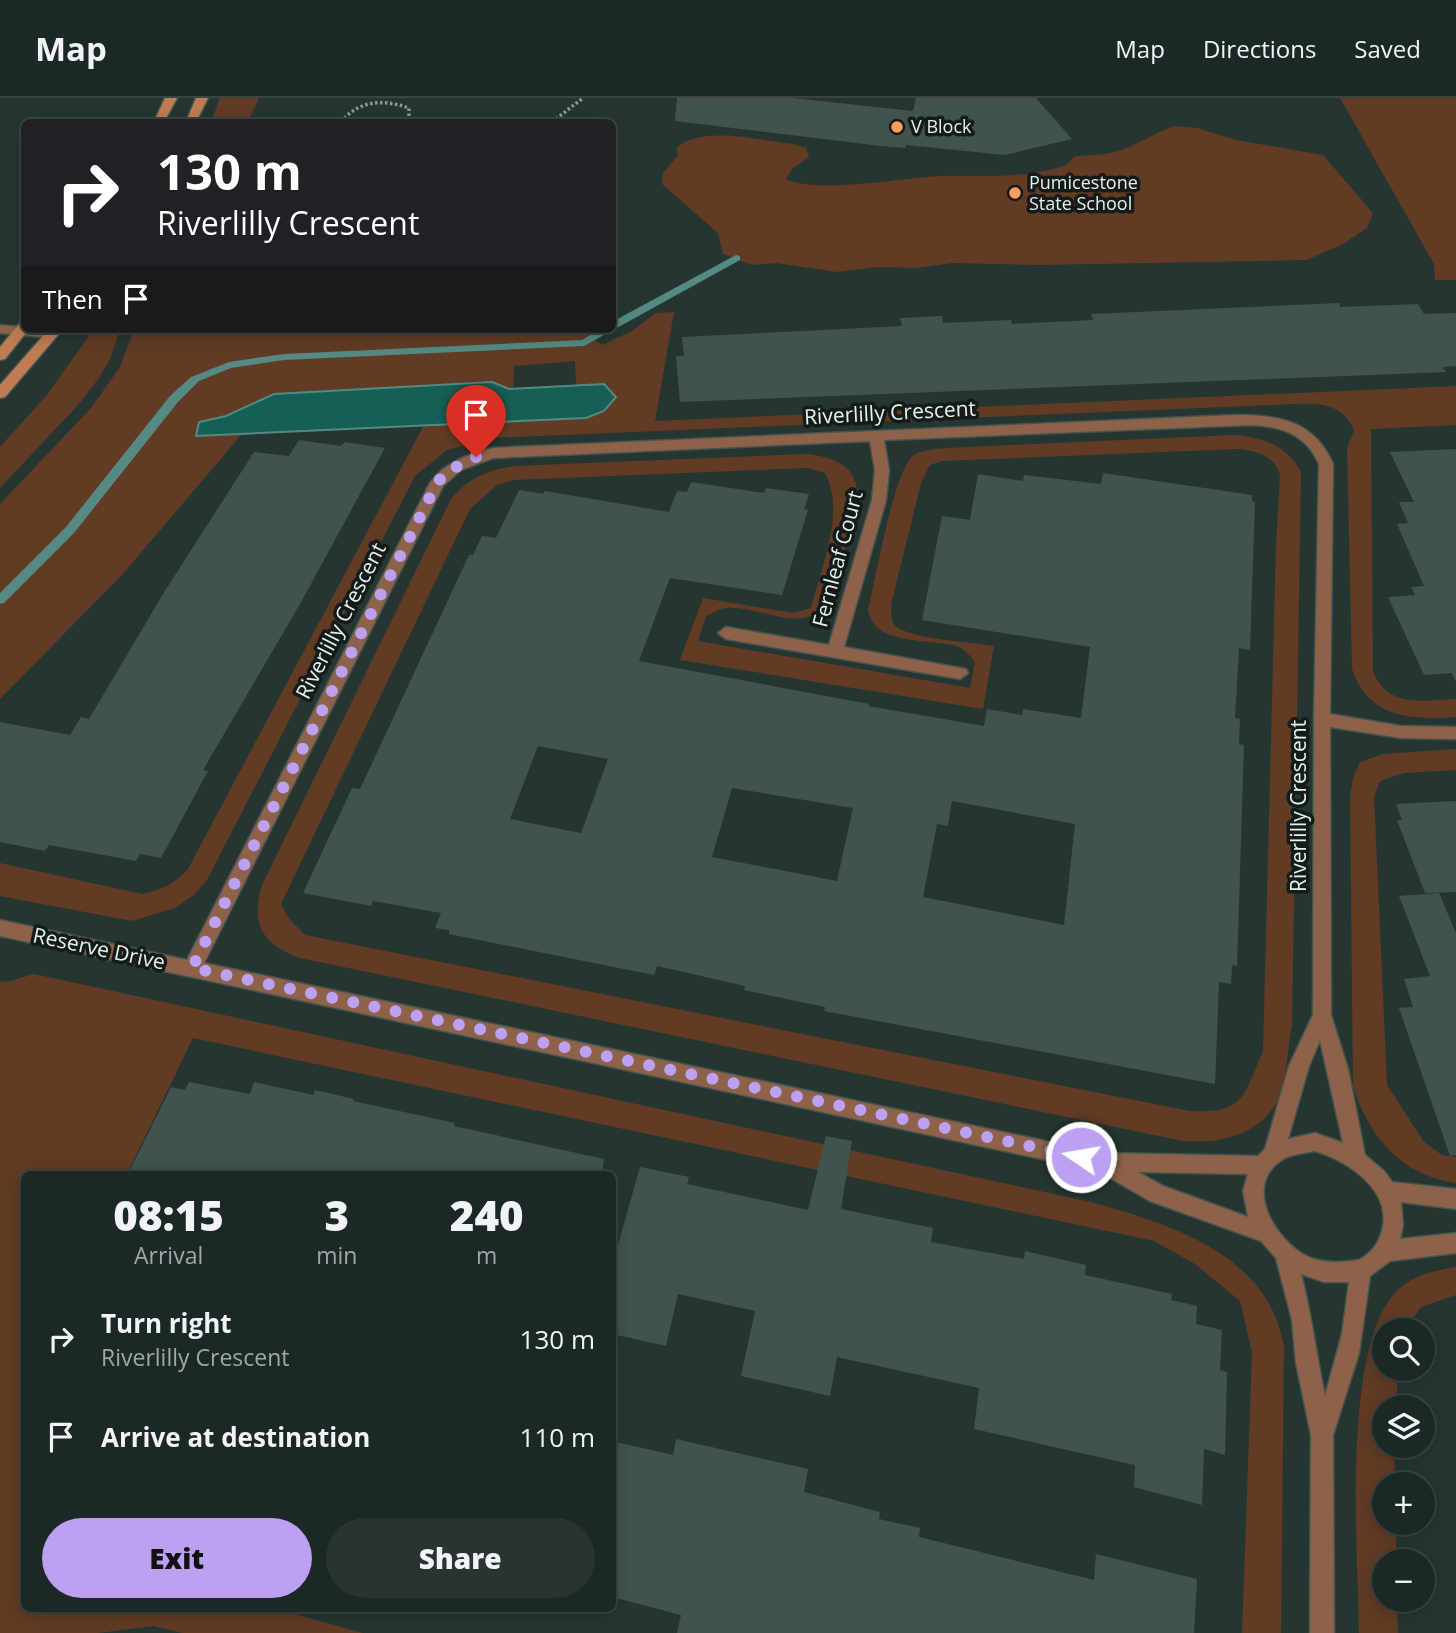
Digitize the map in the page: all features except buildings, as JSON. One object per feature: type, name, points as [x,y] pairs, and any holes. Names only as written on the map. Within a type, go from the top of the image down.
[{"type":"main road","points":[[160,119],[170,98]]},
{"type":"main road","points":[[192,119],[202,98]]},
{"type":"main road","points":[[0,356],[21,331]]},
{"type":"main road","points":[[0,394],[52,333]]},
{"type":"street","points":[[0,329],[21,329]]},
{"type":"street","name":"Riverlilly Crescent","points":[[192,968],[422,512],[446,472],[476,457],[493,453],[1236,420],[1273,421],[1296,427],[1311,438],[1322,451],[1326,464],[1322,719],[1322,1015],[1338,1069],[1356,1158]]},
{"type":"street","name":"Fernleaf Court","points":[[835,650],[878,500],[881,470],[877,436]]},
{"type":"street","name":"Fernleaf Court","points":[[726,633],[960,673]]},
{"type":"street","points":[[1322,719],[1401,732],[1456,733]]},
{"type":"street","name":"Reserve Drive","points":[[0,928],[1102,1162],[1260,1165]]},
{"type":"street","name":"Riverlilly Crescent","points":[[1275,1150],[1299,1066],[1322,1015]]},
{"type":"street","points":[[1315,1142],[1335,1147],[1356,1158],[1373,1172],[1386,1191],[1393,1212],[1393,1233],[1385,1251],[1374,1263],[1343,1274],[1324,1273],[1286,1256],[1265,1233],[1256,1216],[1252,1197],[1253,1180],[1260,1165],[1275,1150],[1294,1143],[1315,1142]]},
{"type":"street","name":"Reserve Drive","points":[[1102,1162],[1157,1194],[1265,1233]]},
{"type":"street","points":[[1386,1191],[1456,1199]]},
{"type":"street","points":[[1385,1251],[1456,1243]]},
{"type":"street","points":[[1286,1256],[1303,1320],[1307,1363],[1322,1435],[1322,1633]]},
{"type":"street","points":[[1322,1435],[1344,1374],[1356,1328],[1360,1270]]},
{"type":"path","points":[[556,119],[583,98]]},
{"type":"path","points":[[343,119],[359,104],[398,102],[409,108],[409,119]]},
{"type":"shaded area","points":[[220,98],[259,98],[249,119],[212,119]]},
{"type":"shaded area","points":[[1340,98],[1456,98],[1456,280],[1435,280],[1434,264]]},
{"type":"shaded area","points":[[1174,126],[1197,128],[1236,140],[1323,155],[1373,213],[1367,228],[1343,244],[1307,260],[1039,265],[953,263],[916,268],[877,267],[837,272],[776,263],[752,265],[723,254],[718,233],[662,184],[663,173],[678,155],[676,148],[700,137],[748,137],[806,148],[809,157],[792,169],[786,179],[800,183],[838,185],[940,176],[1034,173],[1065,165],[1075,156],[1123,150]]},
{"type":"shaded area","points":[[674,312],[655,421],[1456,386],[1456,425],[1371,429],[1373,672],[1380,684],[1397,697],[1419,701],[1456,699],[1456,717],[1423,718],[1380,707],[1359,685],[1352,669],[1347,447],[1354,431],[1344,415],[1330,407],[1295,404],[489,438],[447,450],[415,476],[207,880],[195,894],[175,908],[132,921],[0,896],[0,863],[142,894],[162,888],[178,879],[188,869],[424,425],[586,418],[603,384],[576,386],[575,361],[514,366],[513,389],[492,382],[274,394],[226,416],[200,422],[196,436],[242,434],[122,575],[0,699],[0,504],[91,408],[120,367],[133,333],[587,333],[602,345],[632,331],[656,313]]},
{"type":"shaded area","points":[[91,333],[119,333],[110,359],[99,378],[78,405],[0,488],[0,447],[46,396]]},
{"type":"shaded area","points":[[492,382],[509,389],[604,384],[616,397],[604,411],[586,418],[196,436],[199,422],[226,416],[274,394]]},
{"type":"shaded area","points":[[1234,435],[1273,444],[1289,455],[1301,472],[1292,1025],[1280,1095],[1273,1108],[1252,1127],[1240,1134],[1212,1141],[1183,1141],[300,958],[276,946],[262,931],[258,911],[262,885],[451,499],[472,480],[495,470],[514,466],[807,454],[836,461],[850,472],[854,479],[858,500],[829,605],[818,614],[806,618],[780,617],[739,608],[724,608],[706,616],[698,641],[970,688],[975,662],[963,650],[948,644],[893,636],[873,622],[868,610],[893,503],[907,464],[917,453],[945,448]],"holes":[[[1244,450],[1270,459],[1280,476],[1263,1051],[1246,1091],[1232,1105],[1222,1109],[1190,1111],[305,935],[289,919],[281,904],[470,509],[497,485],[513,480],[807,468],[825,473],[831,488],[832,522],[830,540],[811,608],[793,613],[703,598],[680,660],[983,709],[994,646],[943,640],[904,631],[894,624],[892,618],[892,601],[921,483],[930,465],[942,461]]]},
{"type":"shaded area","points":[[1456,749],[1456,770],[1404,773],[1380,781],[1374,796],[1387,1085],[1424,1142],[1442,1155],[1456,1157],[1456,1183],[1419,1172],[1390,1150],[1368,1121],[1353,1086],[1350,797],[1353,778],[1360,762],[1383,754]]},
{"type":"shaded area","points":[[34,974],[1091,1202],[1183,1233],[1212,1248],[1237,1266],[1259,1288],[1275,1315],[1284,1347],[1281,1633],[1242,1633],[1252,1352],[1240,1301],[1195,1264],[1154,1241],[193,1038],[128,1171],[21,1171],[21,1612],[287,1612],[363,1633],[182,1633],[153,1626],[98,1633],[0,1633],[0,981],[7,982]]},
{"type":"shaded area","points":[[1456,1267],[1456,1295],[1421,1307],[1413,1318],[1380,1318],[1394,1294],[1408,1282],[1431,1272]]},
{"type":"shaded area","points":[[1372,1342],[1372,1381],[1398,1381],[1396,1395],[1372,1395],[1372,1458],[1394,1458],[1395,1472],[1372,1472],[1372,1535],[1396,1535],[1396,1549],[1372,1549],[1372,1612],[1397,1612],[1398,1633],[1359,1633],[1357,1456],[1366,1361]]},
{"type":"waterway","points":[[616,325],[736,258]]},
{"type":"waterway","points":[[0,600],[70,530],[174,399],[195,379],[229,365],[284,357],[584,343],[602,333]]},
{"type":"place","name":"V Block","points":[[897,127]]},
{"type":"place","name":"Pumicestone State School","points":[[1015,193]]},
{"type":"route","points":[[476,457],[446,472],[437,483],[192,968],[1081,1157]]}]
